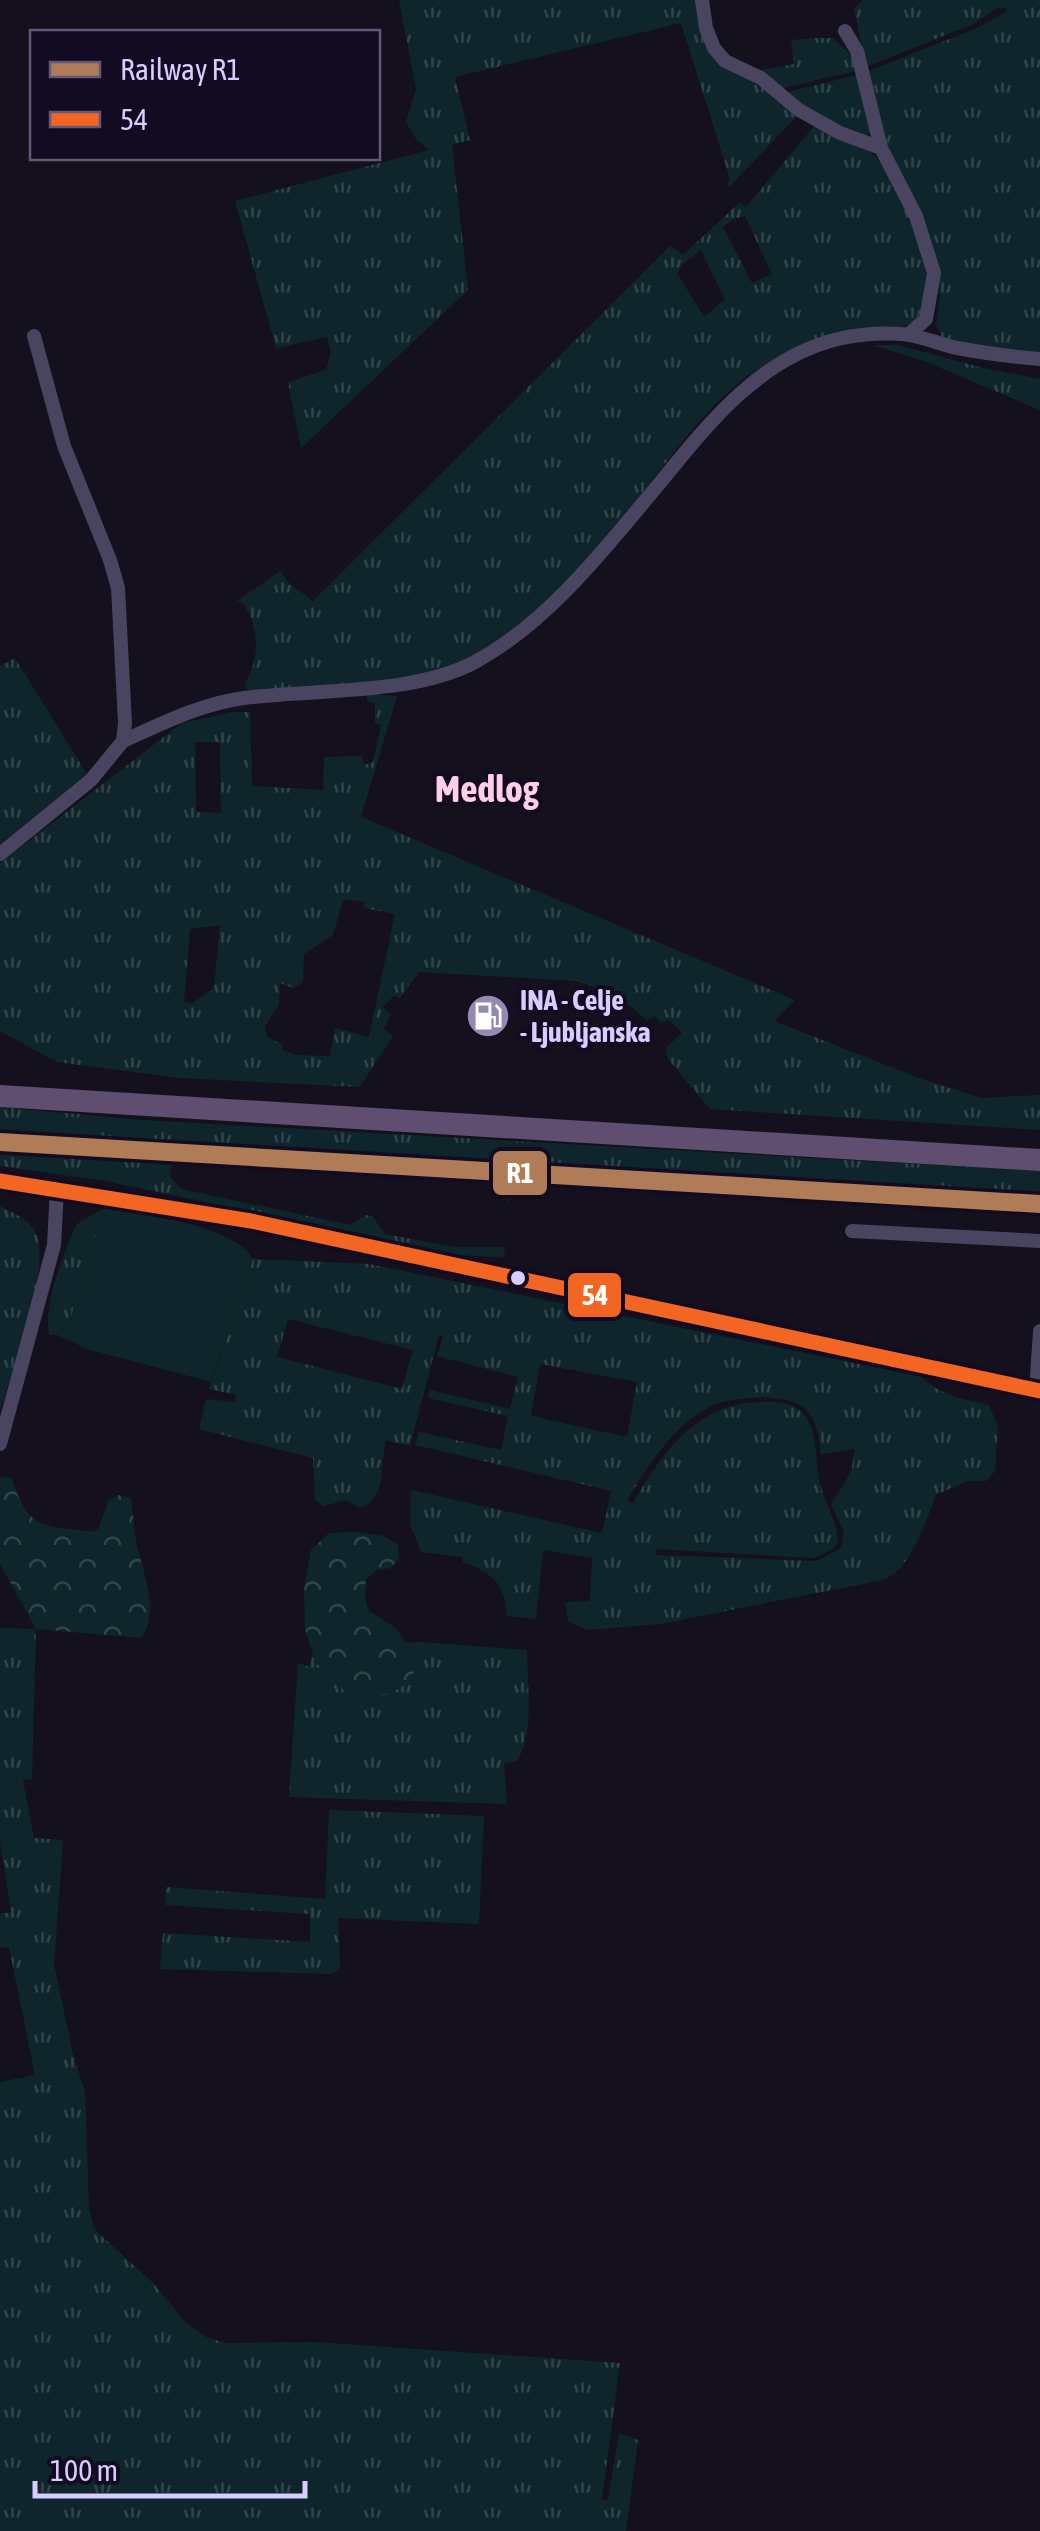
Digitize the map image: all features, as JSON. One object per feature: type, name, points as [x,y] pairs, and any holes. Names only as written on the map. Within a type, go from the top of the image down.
[{"type":"main road","points":[[0,1096],[1040,1160]]},
{"type":"street","points":[[702,0],[706,28],[725,62],[761,78],[799,110],[840,133],[880,148]]},
{"type":"street","points":[[844,30],[857,51],[880,148],[916,216],[934,273],[926,318],[909,334]]},
{"type":"street","points":[[0,854],[91,780],[124,741],[189,710],[240,698],[434,678],[474,662],[554,601],[607,546],[723,406],[768,371],[810,349],[840,339],[909,334],[954,347],[1040,360]]},
{"type":"street","points":[[34,336],[64,446],[118,588],[124,741]]},
{"type":"street","points":[[0,1181],[251,1221],[1038,1391],[1040,1331]]},
{"type":"street","points":[[0,1444],[54,1245],[57,1188]]},
{"type":"street","points":[[852,1232],[1040,1241]]},
{"type":"green space","points":[[399,0],[696,0],[701,30],[798,115],[729,187],[730,179],[681,23],[455,77],[470,140],[452,145],[468,290],[301,448],[288,382],[326,370],[331,352],[327,337],[276,348],[235,201],[429,150],[416,139],[406,122],[416,89]]},
{"type":"green space","points":[[863,0],[1040,0],[1040,362],[957,347],[942,337],[936,324],[938,274],[918,210],[886,145],[866,72],[975,29],[1007,8],[997,8],[973,24],[866,67],[854,8]]},
{"type":"green space","points":[[833,38],[850,54],[856,71],[779,89],[760,70],[794,64],[791,40]]},
{"type":"green space","points":[[857,75],[871,133],[864,138],[836,127],[784,93]]},
{"type":"green space","points":[[815,125],[867,149],[890,175],[917,232],[926,274],[926,293],[919,315],[901,327],[854,329],[822,337],[774,359],[745,378],[701,420],[570,578],[521,623],[470,658],[447,668],[392,680],[248,692],[245,684],[253,664],[255,633],[243,603],[236,602],[280,571],[313,601],[670,246],[683,255],[740,202],[746,207]],"holes":[[[745,216],[772,274],[752,283],[723,227]],[[701,250],[725,299],[704,317],[677,273]]]},
{"type":"green space","points":[[873,345],[898,345],[1040,379],[1040,410],[924,361]]},
{"type":"green space","points":[[15,658],[87,774],[0,844],[0,666]]},
{"type":"green space","points":[[367,694],[397,696],[361,817],[795,1000],[774,1021],[981,1098],[1040,1095],[1040,1130],[710,1109],[668,1059],[666,1048],[682,1033],[669,1020],[662,1023],[655,1016],[647,1021],[614,996],[576,981],[419,972],[400,998],[394,996],[382,1007],[391,1014],[384,1029],[393,1036],[360,1087],[180,1078],[57,1062],[0,1031],[0,863],[182,723],[250,712],[252,786],[323,790],[324,757],[362,756],[364,765],[373,762],[381,725],[375,723],[375,703],[367,701]],"holes":[[[195,742],[220,742],[221,813],[196,812]],[[343,900],[365,901],[364,908],[395,914],[369,1037],[335,1028],[330,1056],[296,1055],[282,1050],[283,1045],[267,1036],[265,1027],[279,1004],[280,983],[293,988],[303,982],[304,954],[333,935]],[[220,925],[214,988],[191,1004],[184,1002],[190,929]]]},
{"type":"green space","points":[[0,1107],[143,1120],[1040,1171],[1040,1197],[466,1161],[54,1141],[0,1136]]},
{"type":"green space","points":[[0,1148],[511,1180],[509,1203],[502,1191],[484,1183],[172,1164],[170,1176],[181,1189],[350,1225],[366,1215],[373,1217],[385,1234],[455,1247],[505,1247],[504,1257],[452,1255],[106,1181],[0,1166]]},
{"type":"green space","points":[[0,1206],[33,1228],[39,1243],[39,1265],[29,1317],[0,1411]]},
{"type":"green space","points":[[105,1208],[208,1230],[243,1247],[253,1259],[211,1382],[87,1349],[57,1335],[70,1321],[96,1234],[91,1222],[84,1219]]},
{"type":"green space","points":[[84,1219],[91,1222],[96,1234],[70,1321],[57,1335],[50,1335],[49,1310],[56,1280],[76,1225]]},
{"type":"green space","points":[[253,1259],[369,1264],[922,1377],[944,1392],[989,1405],[998,1427],[995,1471],[986,1481],[967,1481],[936,1495],[909,1556],[893,1575],[883,1580],[660,1624],[587,1630],[568,1621],[565,1602],[590,1601],[592,1558],[543,1550],[536,1619],[507,1616],[501,1588],[490,1575],[463,1563],[463,1557],[421,1552],[410,1524],[411,1490],[602,1533],[611,1491],[415,1445],[419,1432],[501,1450],[508,1416],[428,1398],[430,1390],[510,1409],[518,1377],[437,1356],[443,1337],[439,1335],[410,1446],[386,1440],[378,1491],[367,1505],[358,1508],[346,1501],[323,1506],[315,1500],[313,1458],[199,1429],[206,1399],[235,1402],[236,1395],[209,1389]],"holes":[[[288,1319],[413,1350],[402,1389],[277,1357]],[[540,1364],[637,1382],[627,1437],[531,1416]],[[764,1397],[791,1401],[808,1411],[813,1419],[821,1454],[855,1449],[851,1472],[831,1504],[844,1532],[841,1548],[817,1561],[655,1555],[657,1549],[814,1558],[833,1549],[838,1541],[820,1483],[810,1424],[798,1409],[782,1403],[740,1404],[701,1420],[670,1448],[633,1503],[627,1501],[652,1461],[685,1424],[716,1404]]]},
{"type":"green space","points":[[0,1478],[12,1479],[31,1516],[49,1526],[92,1532],[98,1529],[109,1500],[119,1495],[130,1498],[150,1604],[142,1638],[36,1629],[0,1564]]},
{"type":"green space","points":[[329,1533],[384,1536],[398,1545],[399,1559],[391,1568],[377,1570],[366,1579],[365,1599],[369,1611],[396,1628],[415,1657],[413,1680],[370,1700],[347,1693],[316,1663],[305,1629],[304,1590],[311,1550]]},
{"type":"green space","points":[[0,1628],[36,1629],[32,1779],[23,1780],[34,1838],[63,1840],[54,1965],[85,2092],[89,2208],[94,2229],[153,2283],[186,2323],[206,2337],[225,2343],[315,2342],[620,2363],[602,2499],[608,2500],[619,2433],[638,2440],[626,2531],[0,2531],[0,2082],[35,2075],[9,1947],[0,1948],[0,1914],[11,1912],[0,1841]]},
{"type":"green space","points":[[420,1642],[527,1650],[528,1722],[517,1761],[504,1764],[507,1804],[289,1797],[298,1663],[309,1667],[315,1647]]},
{"type":"green space","points":[[329,1810],[484,1816],[479,1924],[338,1918],[340,1964],[332,1974],[160,1969],[163,1933],[310,1942],[310,1914],[165,1905],[166,1887],[325,1899]]},
{"type":"rail line","name":"R1","points":[[0,1142],[1040,1204]]},
{"type":"transit line","name":"54","points":[[0,1181],[251,1221],[1040,1391]]},
{"type":"place","name":"INA - Celje - Ljubljanska","points":[[488,1016]]},
{"type":"district","name":"Medlog","points":[[487,788]]}]
